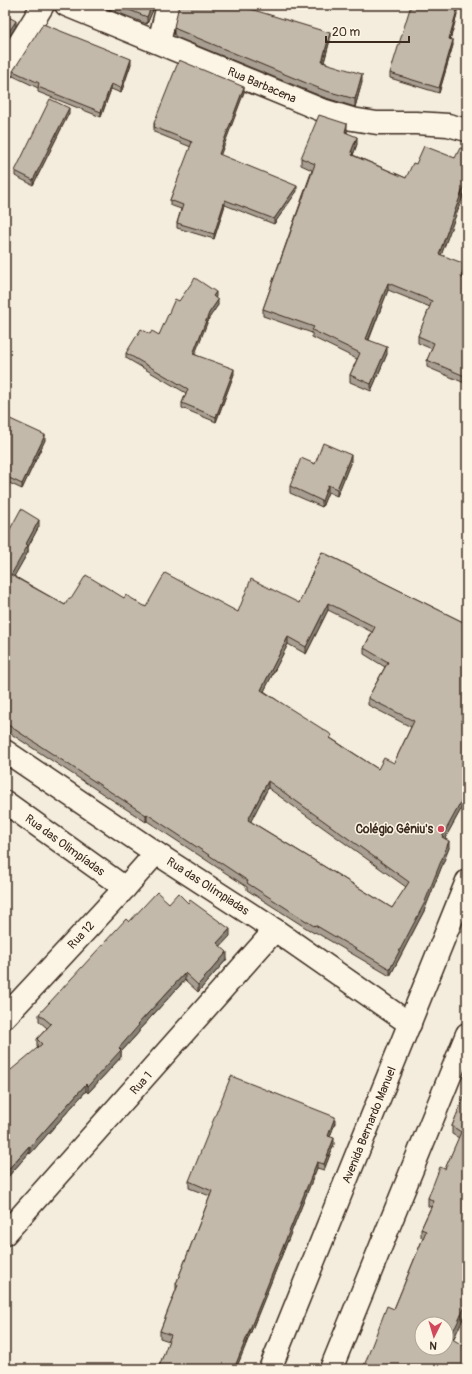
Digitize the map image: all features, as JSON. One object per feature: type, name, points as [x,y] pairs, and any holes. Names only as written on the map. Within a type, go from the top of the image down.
[{"type":"street","points":[[5,67],[43,5]]},
{"type":"street","name":"Rua Barbacena","points":[[66,5],[320,109],[352,119],[377,123],[448,125],[467,130]]},
{"type":"street","points":[[159,42],[168,5]]},
{"type":"street","name":"Rua das Olímpiadas","points":[[5,751],[156,853],[275,930],[410,1024]]},
{"type":"street","name":"Rua das Olimpíadas","points":[[5,802],[125,888]]},
{"type":"street","name":"Rua 12","points":[[5,1017],[156,853]]},
{"type":"street","name":"Avenida Bernardo Manuel","points":[[270,1369],[467,881]]},
{"type":"street","name":"Rua 1","points":[[5,1234],[275,930]]},
{"type":"street","points":[[331,1369],[465,1047]]},
{"type":"building","points":[[117,5],[152,5],[147,17]]},
{"type":"building","points":[[179,5],[237,5],[330,33],[322,62],[362,74],[355,99],[323,90],[176,29],[174,27]]},
{"type":"building","points":[[411,5],[439,5],[457,10],[449,39],[453,40],[439,88],[390,73]]},
{"type":"building","points":[[5,15],[16,21],[5,38]]},
{"type":"building","points":[[43,24],[131,59],[121,88],[111,84],[101,112],[38,87],[39,83],[13,71]]},
{"type":"building","points":[[179,60],[244,87],[219,154],[297,186],[274,219],[225,200],[214,234],[177,223],[183,205],[170,200],[192,142],[154,127],[154,123]]},
{"type":"building","points":[[50,99],[69,108],[33,180],[15,171]]},
{"type":"building","points":[[319,115],[347,124],[345,132],[357,137],[351,152],[353,152],[352,155],[406,178],[413,163],[416,164],[424,146],[455,158],[460,148],[467,149],[467,187],[464,186],[439,254],[465,264],[461,277],[467,280],[467,377],[427,360],[434,343],[418,336],[432,301],[388,283],[366,339],[387,347],[371,384],[350,375],[360,353],[312,330],[314,327],[263,309],[315,164],[301,158]]},
{"type":"building","points":[[195,278],[216,292],[213,296],[218,300],[209,313],[193,354],[234,369],[216,417],[182,403],[188,389],[126,353],[141,329],[150,334],[152,331],[159,335],[175,299],[179,301]]},
{"type":"building","points":[[8,418],[45,435],[22,484],[5,476],[5,425]]},
{"type":"building","points":[[323,443],[351,455],[337,489],[328,485],[322,501],[290,486],[301,458],[315,464]]},
{"type":"building","points":[[21,509],[39,520],[26,544],[28,545],[11,575],[65,605],[69,598],[71,599],[86,575],[124,598],[126,595],[146,607],[165,573],[238,612],[251,579],[299,603],[322,552],[467,624],[467,788],[442,837],[449,841],[424,904],[390,969],[315,925],[314,926],[247,883],[248,881],[147,814],[146,815],[5,723],[5,533],[8,533]],"holes":[[[328,603],[375,627],[364,648],[388,662],[368,698],[414,721],[394,763],[384,758],[378,769],[330,738],[332,735],[261,690],[288,637],[306,647]],[[268,781],[409,882],[392,908],[248,820]]]},
{"type":"building","points":[[157,892],[169,903],[178,893],[188,903],[190,900],[230,929],[217,943],[227,952],[198,985],[185,973],[138,1024],[139,1025],[119,1048],[121,1050],[88,1086],[86,1084],[5,1173],[5,1075],[42,1044],[37,1039],[51,1024],[39,1014],[126,919],[129,922]]},
{"type":"building","points":[[231,1076],[335,1117],[328,1136],[334,1138],[324,1164],[317,1162],[234,1369],[158,1369],[171,1335],[160,1331],[178,1285],[176,1284],[212,1191],[189,1181]]},
{"type":"building","points":[[467,1090],[467,1302],[454,1329],[454,1316],[414,1316],[414,1356],[454,1356],[454,1340],[467,1348],[467,1369],[367,1369],[368,1367],[364,1366],[387,1306],[394,1309],[426,1231],[421,1229],[434,1201],[428,1198],[440,1167],[445,1169],[461,1132],[452,1126]]},
{"type":"place","name":"Colégio Gêniu's","points":[[441,829]]}]
